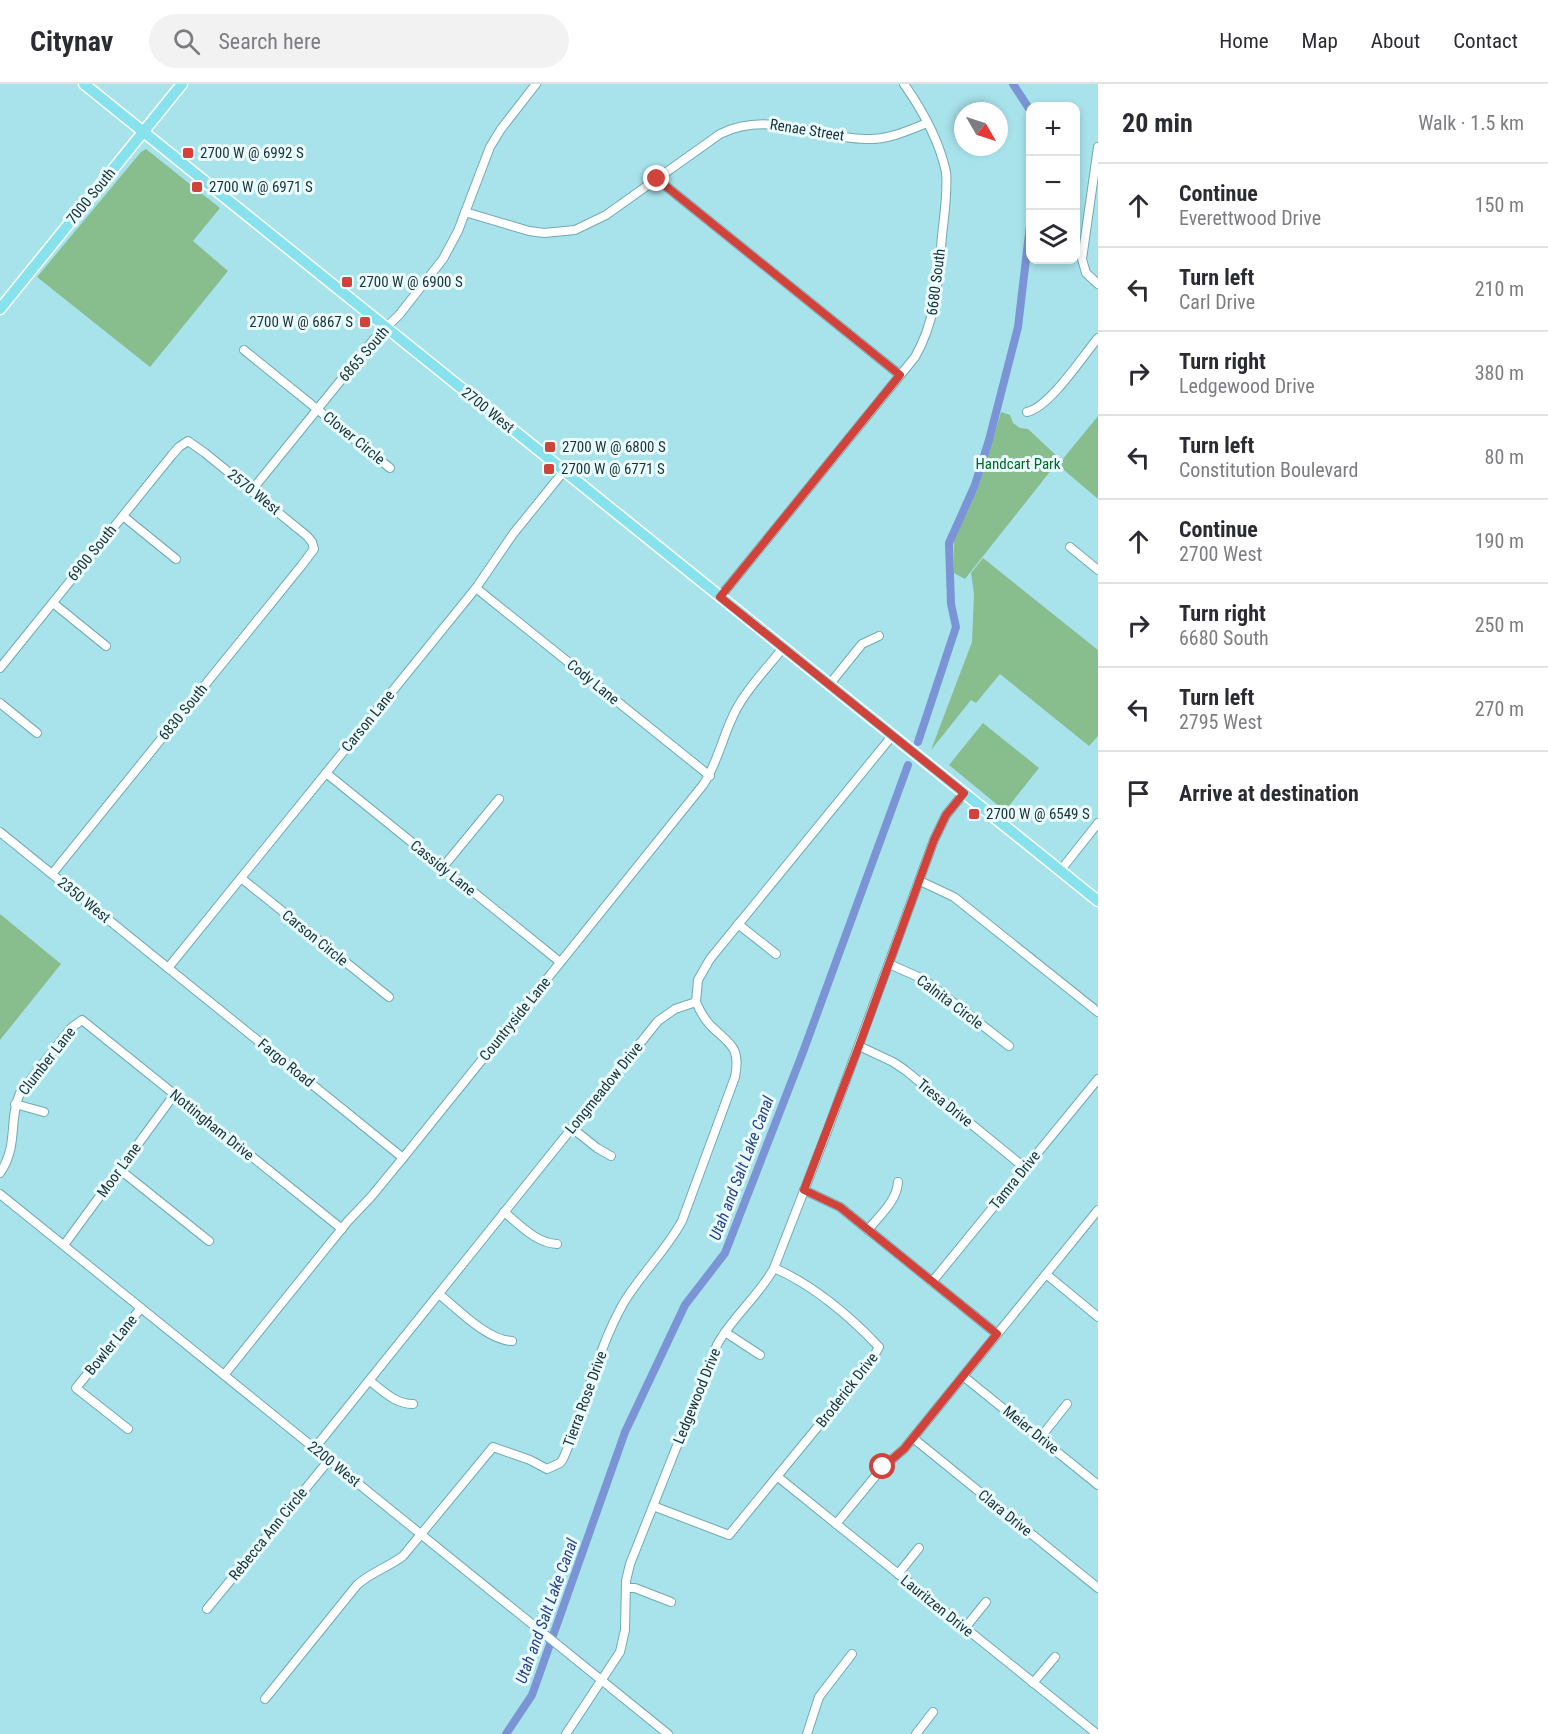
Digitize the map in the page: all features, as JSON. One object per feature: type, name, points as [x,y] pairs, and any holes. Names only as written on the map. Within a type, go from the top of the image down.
[{"type":"main road","name":"2700 West","points":[[84,84],[1098,902]]},
{"type":"main road","name":"7000 South","points":[[0,309],[182,84]]},
{"type":"street","name":"6865 South","points":[[252,490],[375,338],[399,315],[443,259],[452,245],[490,147],[536,84]]},
{"type":"street","name":"6680 South","points":[[720,597],[900,375],[924,341],[932,318],[936,294],[947,182],[942,153],[904,84]]},
{"type":"street","name":"Renae Street","points":[[465,212],[529,231],[544,233],[575,230],[606,215],[720,134],[737,126],[774,124],[864,140],[883,139],[902,134],[927,123]]},
{"type":"street","points":[[1098,147],[1082,259],[1086,273],[1098,284]]},
{"type":"street","points":[[657,179],[900,375]]},
{"type":"street","points":[[1027,412],[1046,401],[1098,338]]},
{"type":"street","name":"Clover Circle","points":[[244,350],[390,468]]},
{"type":"street","name":"2570 West","points":[[188,441],[196,445],[307,536],[314,549]]},
{"type":"street","name":"6900 South","points":[[0,668],[179,447],[188,441]]},
{"type":"street","name":"Carson Lane","points":[[168,968],[476,588],[513,534],[564,471]]},
{"type":"street","points":[[123,516],[176,559]]},
{"type":"street","points":[[1070,547],[1098,570]]},
{"type":"street","name":"6830 South","points":[[52,874],[314,549]]},
{"type":"street","name":"Cody Lane","points":[[476,588],[710,776]]},
{"type":"street","points":[[53,603],[106,646]]},
{"type":"street","points":[[829,685],[862,644],[879,636]]},
{"type":"street","name":"Countryside Lane","points":[[224,1375],[342,1229],[403,1158],[710,776],[737,708],[783,648]]},
{"type":"street","points":[[0,703],[37,733]]},
{"type":"street","points":[[696,1002],[696,992],[703,969],[892,736]]},
{"type":"street","name":"Cassidy Lane","points":[[326,773],[560,962]]},
{"type":"street","name":"Ledgewood Drive","points":[[566,1734],[620,1652],[626,1630],[626,1588],[630,1564],[717,1345],[774,1268],[941,824],[964,793]]},
{"type":"street","points":[[443,867],[499,799]]},
{"type":"street","points":[[1060,871],[1098,823]]},
{"type":"street","name":"2350 West","points":[[0,832],[168,968]]},
{"type":"street","name":"Carson Circle","points":[[242,878],[389,997]]},
{"type":"street","points":[[920,881],[954,897],[1098,1012]]},
{"type":"street","points":[[738,924],[776,954]]},
{"type":"street","name":"Calnita Circle","points":[[889,964],[923,979],[1009,1046]]},
{"type":"street","name":"Fargo Road","points":[[168,968],[403,1158]]},
{"type":"street","name":"Longmeadow Drive","points":[[315,1449],[658,1022],[675,1009],[696,1002]]},
{"type":"street","name":"Tierra Rose Drive","points":[[265,1699],[357,1585],[373,1572],[396,1562],[403,1556],[493,1447],[548,1469],[563,1459],[616,1319],[632,1291],[671,1241],[682,1221],[735,1077],[738,1063],[736,1052],[726,1038],[706,1021],[696,1002]]},
{"type":"street","name":"Nottingham Drive","points":[[82,1020],[342,1229]]},
{"type":"street","name":"Clumber Lane","points":[[0,1173],[12,1148],[15,1104],[20,1093],[71,1028],[82,1020]]},
{"type":"street","name":"Tresa Drive","points":[[859,1046],[893,1062],[1025,1168]]},
{"type":"street","name":"Tamra Drive","points":[[932,1282],[1098,1079]]},
{"type":"street","name":"Moor Lane","points":[[64,1245],[174,1095]]},
{"type":"street","points":[[15,1104],[44,1112]]},
{"type":"street","points":[[572,1128],[611,1156]]},
{"type":"street","points":[[119,1169],[209,1241]]},
{"type":"street","points":[[868,1230],[896,1194],[898,1182]]},
{"type":"street","points":[[804,1190],[833,1203],[997,1334]]},
{"type":"street","name":"2200 West","points":[[0,1194],[668,1734]]},
{"type":"street","points":[[836,1524],[886,1463],[904,1449],[1098,1210]]},
{"type":"street","points":[[504,1212],[539,1240],[547,1244],[557,1244]]},
{"type":"street","name":"Broderick Drive","points":[[653,1506],[729,1535],[870,1363],[879,1347],[867,1334],[806,1284],[774,1268]]},
{"type":"street","points":[[1046,1274],[1098,1317]]},
{"type":"street","points":[[440,1295],[492,1336],[502,1341],[512,1341]]},
{"type":"street","name":"Bowler Lane","points":[[128,1429],[76,1388],[141,1308]]},
{"type":"street","points":[[725,1332],[760,1355]]},
{"type":"street","name":"Meier Drive","points":[[963,1376],[1098,1485]]},
{"type":"street","points":[[370,1381],[397,1401],[413,1404]]},
{"type":"street","points":[[1040,1438],[1067,1404]]},
{"type":"street","name":"Clara Drive","points":[[913,1438],[1098,1588]]},
{"type":"street","name":"Rebecca Ann Circle","points":[[207,1609],[329,1460]]},
{"type":"street","name":"Lauritzen Drive","points":[[778,1476],[1096,1734]]},
{"type":"street","points":[[898,1574],[919,1548]]},
{"type":"street","points":[[626,1588],[635,1588],[671,1602]]},
{"type":"street","points":[[965,1628],[986,1602]]},
{"type":"street","points":[[807,1734],[819,1697],[852,1654]]},
{"type":"street","points":[[1034,1683],[1055,1657]]},
{"type":"street","points":[[916,1734],[933,1712]]},
{"type":"green space","points":[[146,149],[220,208],[193,241],[228,271],[150,367],[37,277],[141,152]]},
{"type":"green space","name":"Handcart Park","points":[[1001,412],[1010,415],[1013,423],[1020,428],[1028,429],[1060,459],[965,579],[954,573],[954,540],[979,486]]},
{"type":"green space","points":[[1098,416],[1098,499],[1058,465]]},
{"type":"green space","points":[[983,558],[1098,650],[1098,736],[1089,746],[1000,674],[976,703],[971,700],[931,750],[972,642],[974,594],[971,573]]},
{"type":"green space","points":[[983,723],[1039,768],[1005,811],[949,765]]},
{"type":"green space","points":[[0,914],[61,964],[0,1040]]},
{"type":"waterway","name":"Utah and Salt Lake Canal","points":[[1013,84],[1026,104]]},
{"type":"waterway","name":"Utah and Salt Lake Canal","points":[[918,742],[956,627],[951,604],[949,543],[975,485],[989,440],[1018,327],[1026,259]]},
{"type":"waterway","name":"Utah and Salt Lake Canal","points":[[506,1734],[532,1695],[625,1432],[685,1305],[725,1253],[803,1052],[908,765]]},
{"type":"place","name":"2700 W @ 6992 S","points":[[188,153]]},
{"type":"place","name":"2700 W @ 6971 S","points":[[197,187]]},
{"type":"place","name":"2700 W @ 6900 S","points":[[347,282]]},
{"type":"place","name":"2700 W @ 6867 S","points":[[365,322]]},
{"type":"place","name":"2700 W @ 6800 S","points":[[550,447]]},
{"type":"place","name":"2700 W @ 6771 S","points":[[549,469]]},
{"type":"place","name":"2700 W @ 6549 S","points":[[974,814]]},
{"type":"route","points":[[657,179],[900,375],[720,597],[964,793],[946,815],[934,840],[804,1190],[840,1207],[997,1334],[904,1449],[883,1467]]}]
